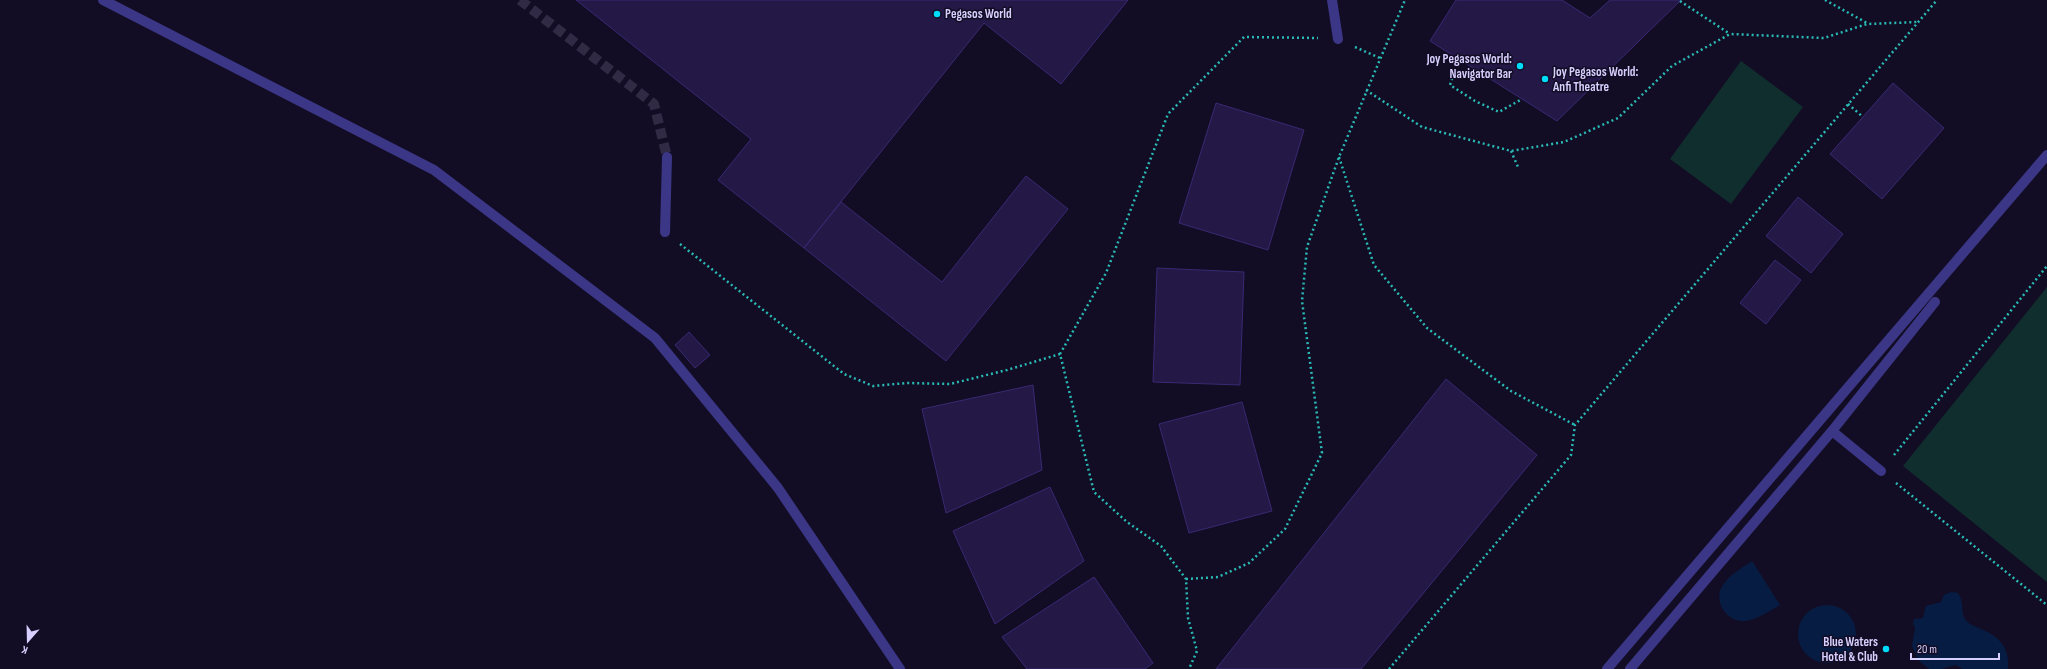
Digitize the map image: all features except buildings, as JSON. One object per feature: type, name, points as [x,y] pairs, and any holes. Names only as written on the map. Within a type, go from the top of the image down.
[{"type":"street","points":[[102,0],[434,170],[655,338],[778,488],[900,669]]},
{"type":"street","points":[[1332,0],[1338,39]]},
{"type":"street","points":[[1607,669],[2047,155]]},
{"type":"street","points":[[665,232],[666,157]]},
{"type":"street","points":[[1630,669],[1832,431],[1936,302]]},
{"type":"street","points":[[1832,431],[1881,471]]},
{"type":"path","points":[[1186,579],[1218,577],[1249,563],[1285,529],[1322,453],[1302,301],[1307,247],[1339,157],[1405,0]]},
{"type":"path","points":[[1825,0],[1867,24]]},
{"type":"path","points":[[1389,669],[1571,455],[1575,425],[1937,0]]},
{"type":"path","points":[[1680,1],[1730,34],[1824,38],[1867,24],[1918,22]]},
{"type":"path","points":[[1366,90],[1422,127],[1512,151],[1564,142],[1618,118],[1672,66],[1730,34]]},
{"type":"path","points":[[1189,669],[1197,651],[1188,618],[1186,579],[1161,546],[1127,522],[1094,492],[1060,354],[1106,273],[1168,114],[1244,36],[1338,39],[1380,58]]},
{"type":"path","points":[[1458,59],[1450,85],[1499,112],[1522,99]]},
{"type":"path","points":[[1848,104],[1863,117]]},
{"type":"path","points":[[1512,151],[1518,167]]},
{"type":"path","points":[[1339,157],[1374,265],[1427,328],[1511,391],[1575,425]]},
{"type":"path","points":[[665,232],[844,374],[873,386],[907,383],[950,384],[1007,370],[1060,354]]},
{"type":"path","points":[[2047,266],[1881,471],[2047,605]]},
{"type":"green space","points":[[1741,61],[1803,107],[1731,204],[1670,159]]},
{"type":"green space","points":[[2047,287],[2047,582],[1903,466]]},
{"type":"water","points":[[1752,561],[1780,605],[1755,618],[1746,621],[1739,621],[1727,615],[1723,610],[1719,598],[1720,591],[1729,578]]},
{"type":"water","points":[[1951,592],[1958,593],[1965,619],[1968,623],[1993,635],[2002,644],[2007,655],[2008,669],[1963,669],[1955,665],[1942,669],[1929,669],[1918,660],[1912,646],[1915,628],[1913,623],[1914,619],[1923,618],[1926,606],[1941,602],[1944,595]]},
{"type":"water","points":[[1827,605],[1843,610],[1851,618],[1856,634],[1851,650],[1843,658],[1827,663],[1811,658],[1803,650],[1798,634],[1803,618],[1811,610]]},
{"type":"tunnel","points":[[520,0],[654,104],[667,157]]},
{"type":"place","name":"Pegasos World","points":[[937,14]]},
{"type":"place","name":"Joy Pegasos World: Navigator Bar","points":[[1520,66]]},
{"type":"place","name":"Joy Pegasos World: Anfi Theatre","points":[[1545,79]]},
{"type":"place","name":"Blue Waters Hotel & Club","points":[[1886,649]]}]
